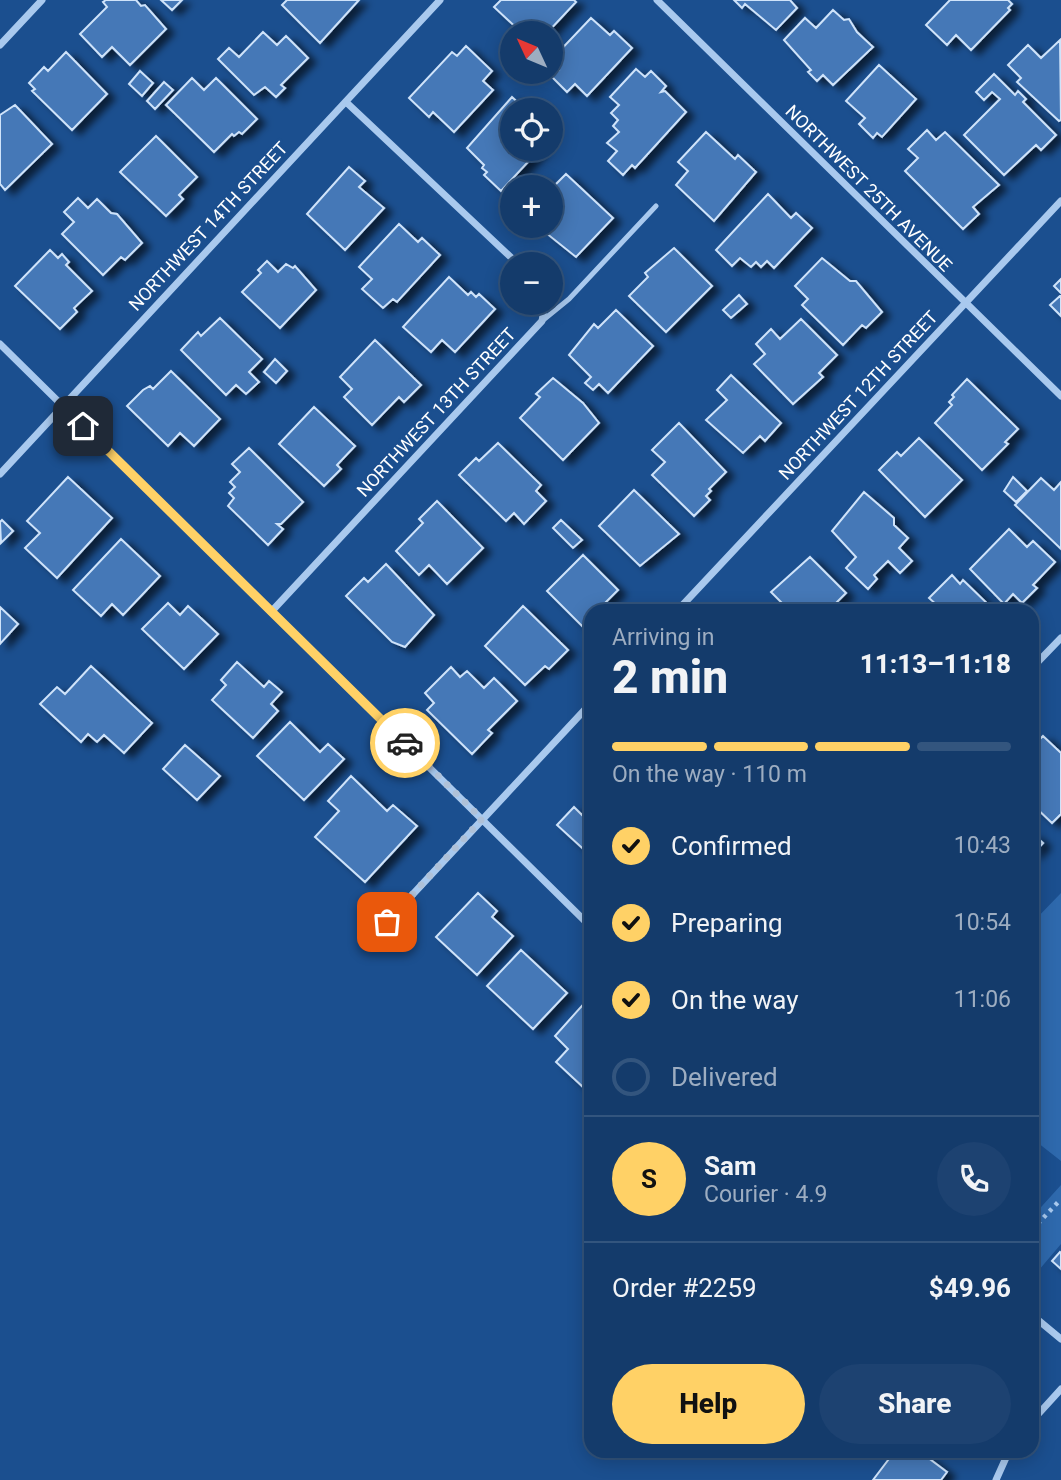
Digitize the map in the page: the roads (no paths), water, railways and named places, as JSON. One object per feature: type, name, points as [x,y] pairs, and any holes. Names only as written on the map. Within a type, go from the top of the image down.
[{"type":"street","points":[[0,45],[42,0]]},
{"type":"street","name":"NORTHWEST 14TH STREET","points":[[0,474],[440,0]]},
{"type":"street","name":"NORTHWEST 25TH AVENUE","points":[[656,0],[964,305],[1061,396]]},
{"type":"street","points":[[346,102],[505,252]]},
{"type":"street","name":"NORTHWEST 12TH STREET","points":[[684,604],[1061,201]]},
{"type":"street","points":[[542,321],[543,315]]},
{"type":"street","name":"NORTHWEST 13TH STREET","points":[[271,612],[542,321]]},
{"type":"street","points":[[0,344],[584,920]]},
{"type":"street","points":[[1039,661],[1061,638]]},
{"type":"street","points":[[387,922],[584,711]]},
{"type":"street","points":[[1039,1321],[1061,1339]]},
{"type":"street","points":[[1039,1413],[1061,1389]]},
{"type":"street","points":[[996,1480],[1006,1458]]},
{"type":"lane","name":"NORTHWEST 13TH STREET","points":[[542,321],[569,299],[656,206]]}]
